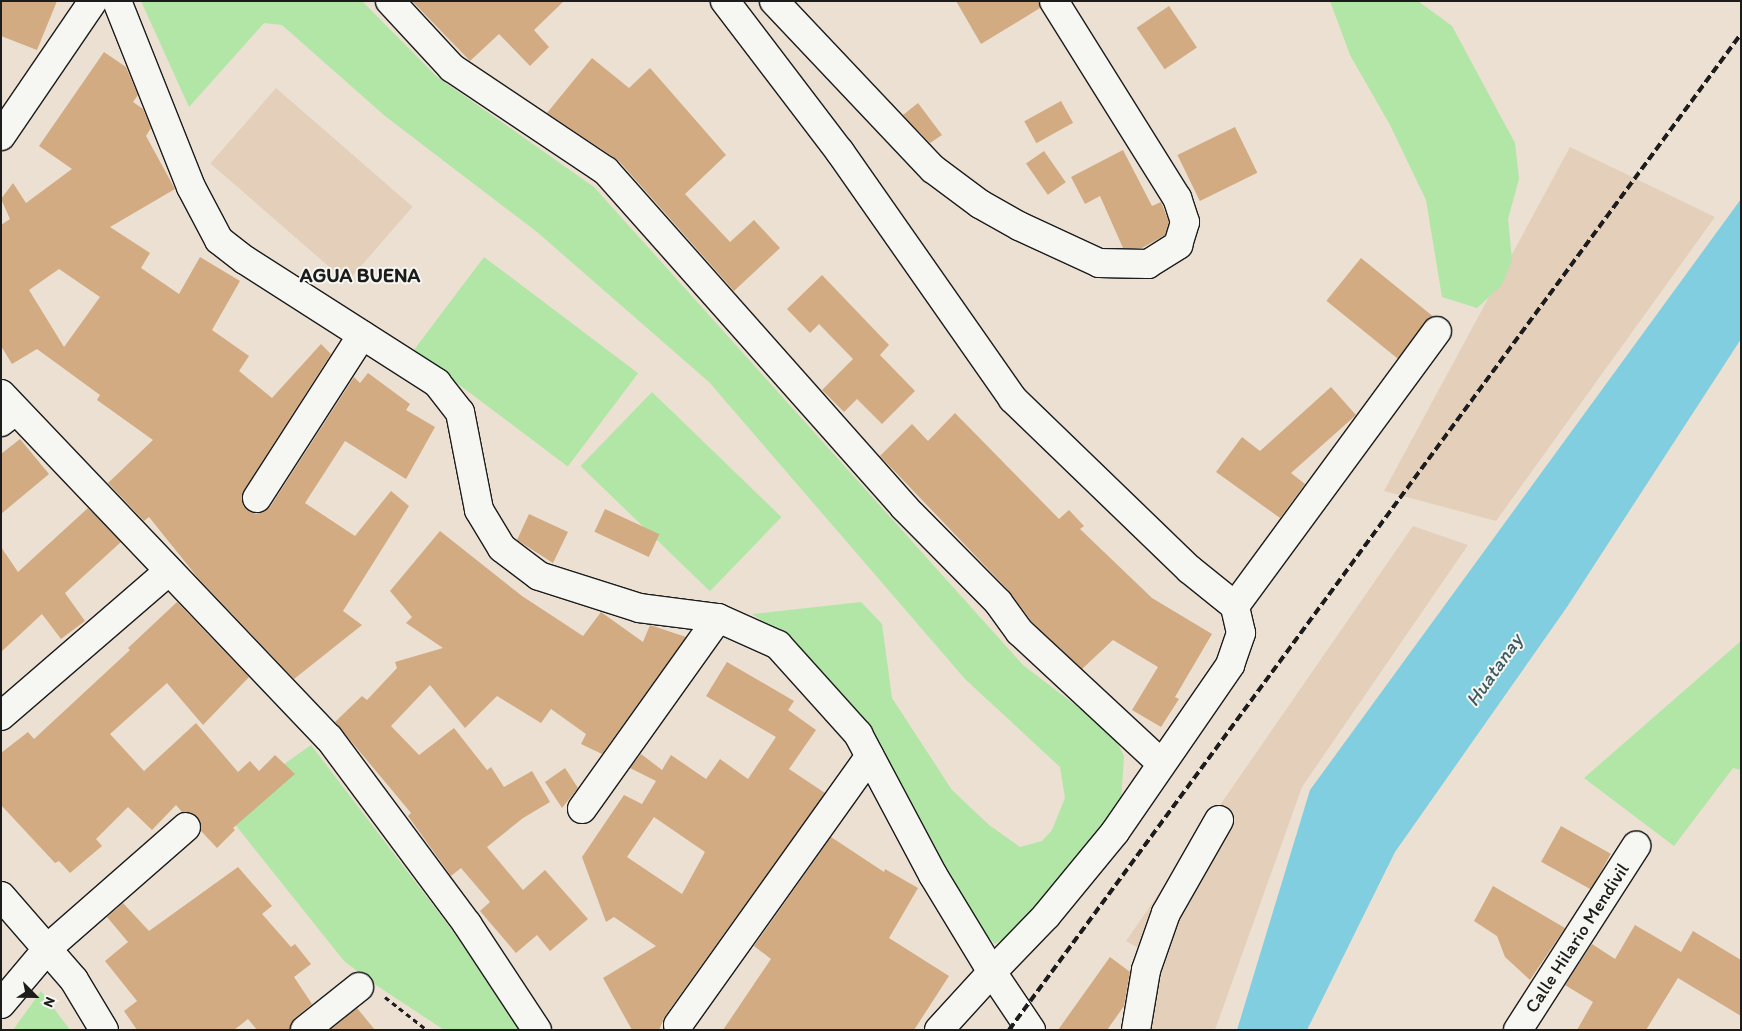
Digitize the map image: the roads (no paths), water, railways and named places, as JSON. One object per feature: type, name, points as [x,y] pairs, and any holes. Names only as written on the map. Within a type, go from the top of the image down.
[{"type":"street","points":[[1,136],[93,1]]},
{"type":"street","points":[[117,1],[191,186],[219,240],[437,383],[460,412],[479,510],[502,548],[539,576],[638,608],[718,618],[778,645],[858,734],[933,875],[992,972],[1031,1030]]},
{"type":"street","points":[[390,1],[452,68],[606,171],[904,507],[998,602],[1020,632],[1161,763]]},
{"type":"street","points":[[774,1],[933,169],[980,204],[1018,226],[1099,264],[1148,264],[1178,245],[1185,222],[1176,198],[1054,1]]},
{"type":"street","points":[[727,2],[840,152],[1013,399],[1189,569],[1236,606],[1241,633],[1230,665],[1115,832],[1046,916],[939,1030]]},
{"type":"street","points":[[1236,606],[1437,331]]},
{"type":"street","points":[[257,498],[362,335]]},
{"type":"street","points":[[6,409],[169,571],[329,738],[467,924],[537,1030]]},
{"type":"street","points":[[1,716],[169,571]]},
{"type":"street","points":[[582,809],[718,618]]},
{"type":"street","points":[[678,1025],[870,756]]},
{"type":"street","points":[[1136,1030],[1146,970],[1166,913],[1219,820]]},
{"type":"street","points":[[1,1004],[49,947],[186,827]]},
{"type":"street","name":"Calle Hilario Mendivil","points":[[1518,1030],[1636,846]]},
{"type":"street","points":[[1,896],[49,947],[74,980],[104,1030]]},
{"type":"street","points":[[305,1030],[359,987]]},
{"type":"water","name":"Huatanay","points":[[1741,199],[1741,339],[1567,607],[1395,852],[1307,1030],[1237,1030],[1310,790]]},
{"type":"railway","points":[[1009,1030],[1741,34]]},
{"type":"district","name":"AGUA BUENA","points":[[360,275]]}]
